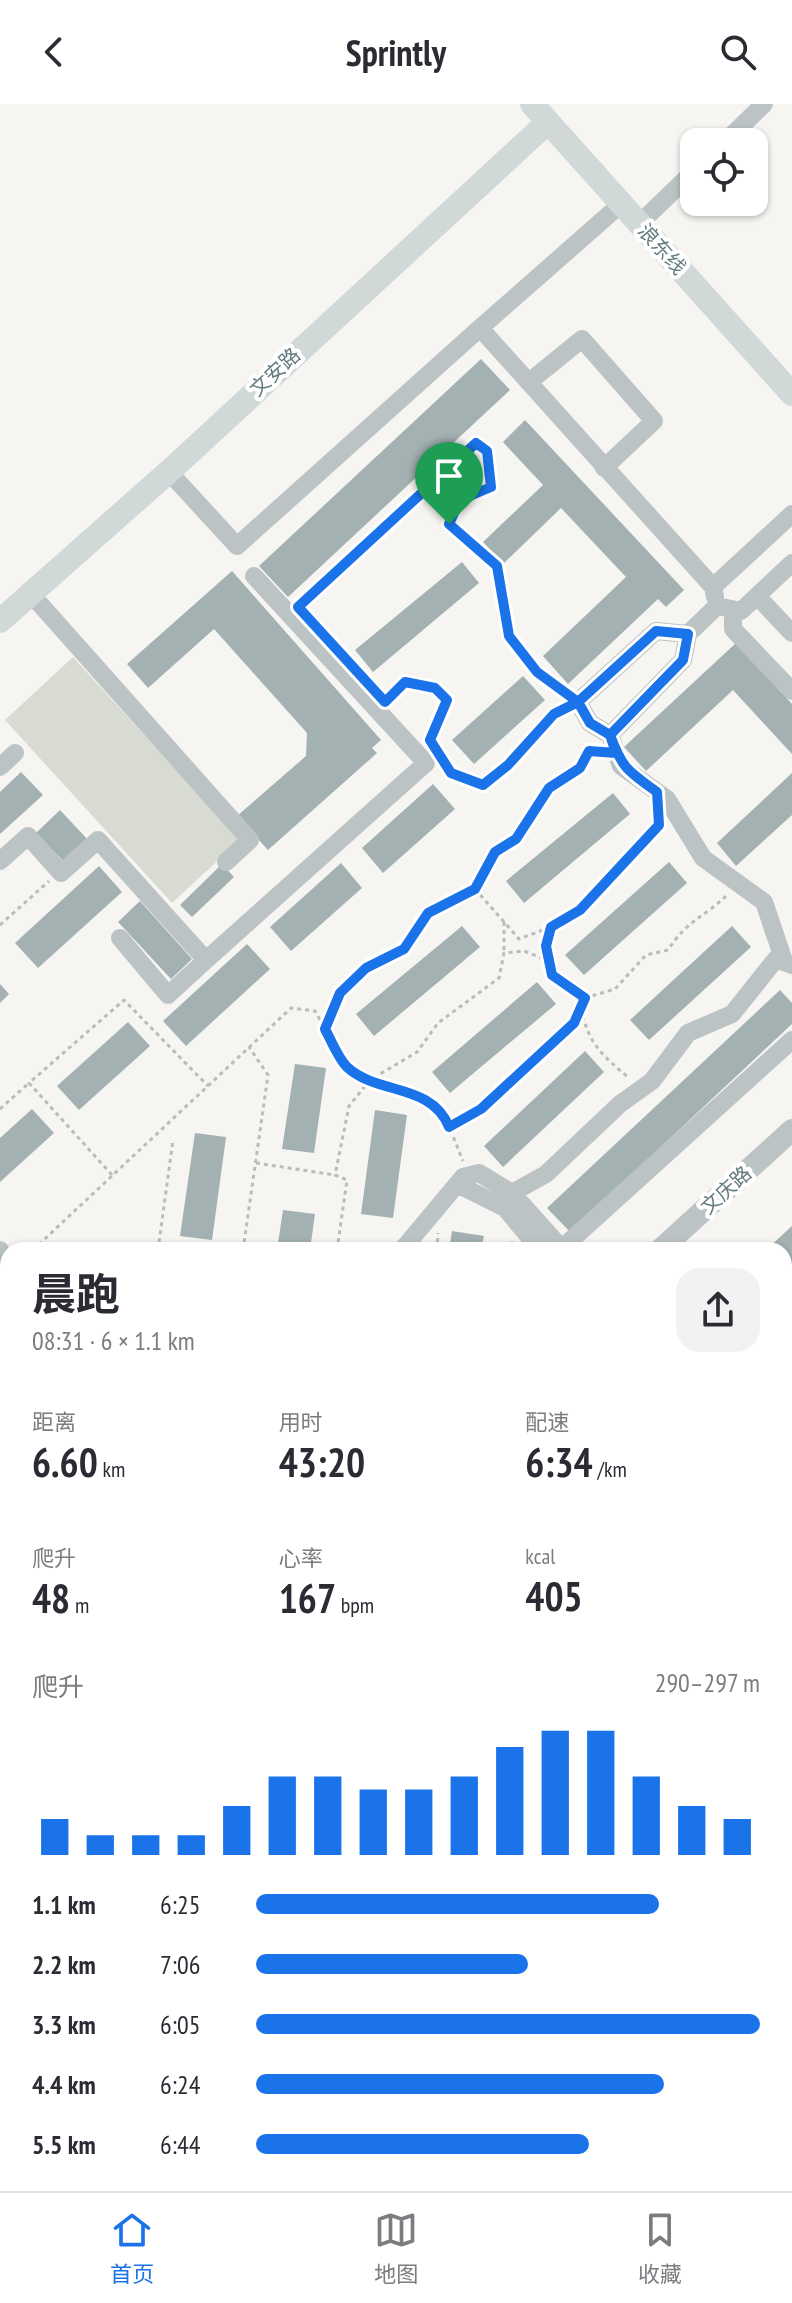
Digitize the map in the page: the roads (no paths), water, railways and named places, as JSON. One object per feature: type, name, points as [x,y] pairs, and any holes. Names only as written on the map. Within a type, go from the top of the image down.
[{"type":"main road","name":"浪东线","points":[[540,113],[792,394]]},
{"type":"main road","name":"文安路","points":[[0,621],[169,472],[540,113]]},
{"type":"street","points":[[739,128],[764,104]]},
{"type":"street","points":[[639,224],[680,184]]},
{"type":"street","points":[[169,472],[237,546],[621,204]]},
{"type":"street","points":[[480,328],[713,587],[733,629],[792,691]]},
{"type":"street","points":[[529,382],[582,339],[654,421],[604,468]]},
{"type":"street","points":[[713,587],[792,514]]},
{"type":"street","points":[[788,963],[764,902],[703,858],[667,799],[621,766],[613,744],[590,723],[578,702],[656,631],[688,634],[725,608],[741,611],[792,563]]},
{"type":"street","points":[[120,938],[168,995],[426,763],[254,576]]},
{"type":"street","points":[[31,594],[250,840],[226,862]]},
{"type":"street","points":[[757,596],[792,633]]},
{"type":"street","points":[[613,744],[683,660],[688,634]]},
{"type":"street","points":[[0,767],[15,753]]},
{"type":"street","points":[[0,861],[28,836],[61,873],[98,840],[206,960]]},
{"type":"street","points":[[512,1193],[546,1174],[620,1104],[652,1081],[688,1033],[732,1014],[776,959],[788,963]]},
{"type":"street","points":[[570,1242],[792,1040]]},
{"type":"street","name":"文庆路","points":[[669,1242],[792,1130]]},
{"type":"street","points":[[409,1242],[463,1180],[479,1173],[512,1193],[556,1242]]},
{"type":"street","points":[[463,1180],[505,1208],[533,1242]]},
{"type":"street","points":[[0,1250],[0,1271]]}]
